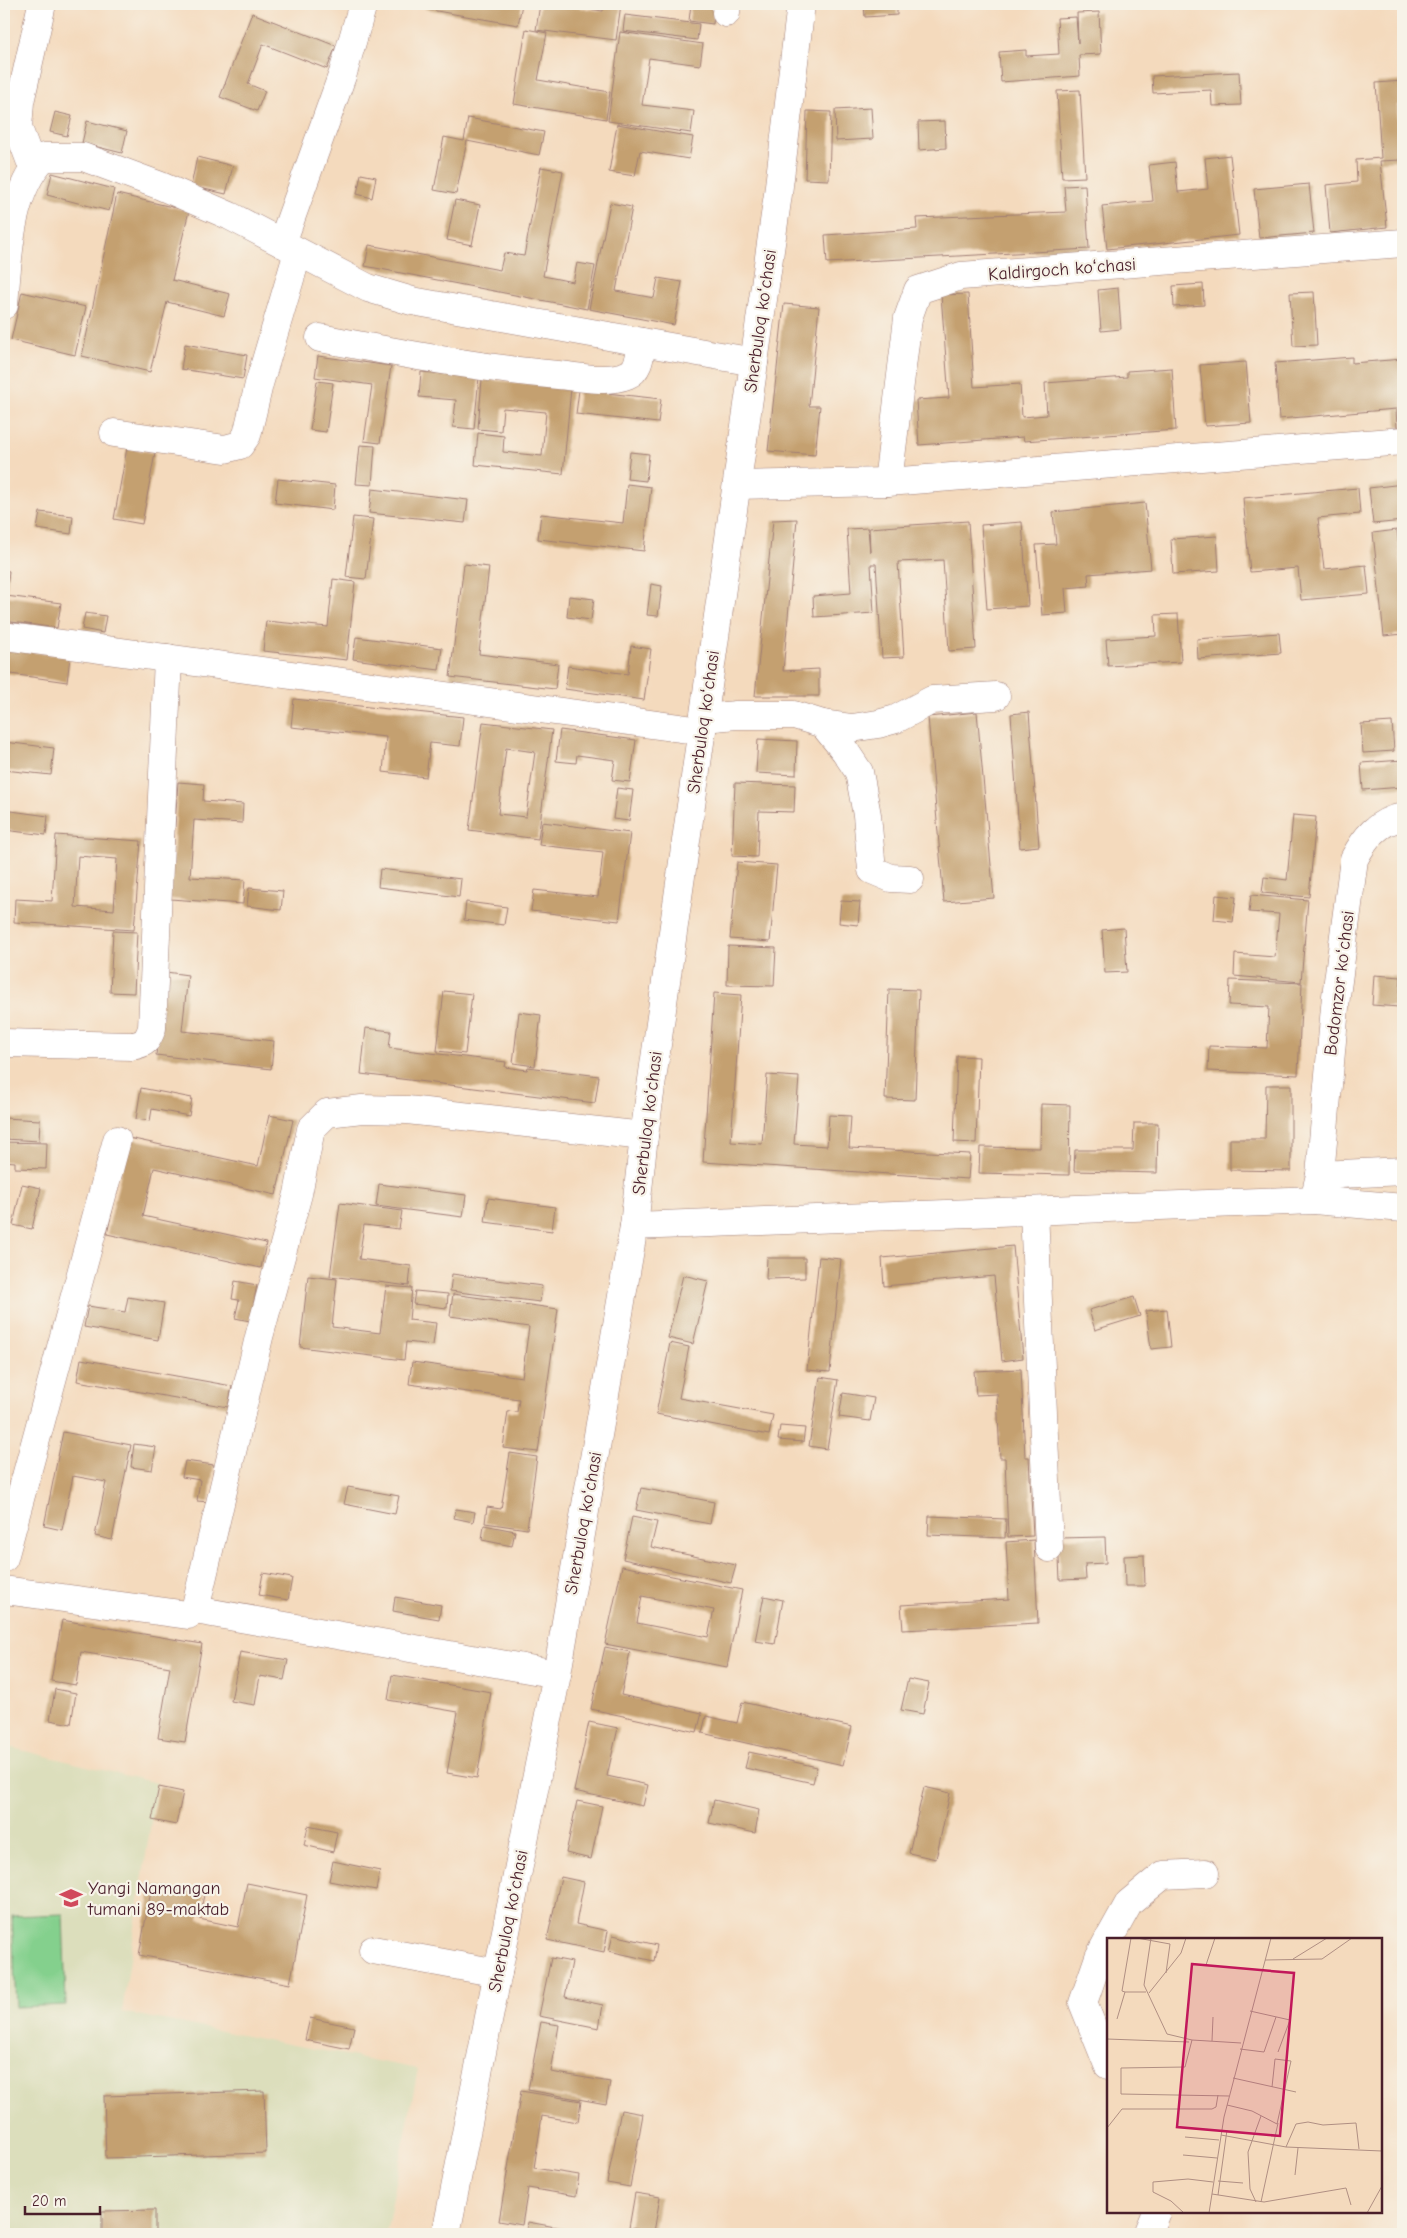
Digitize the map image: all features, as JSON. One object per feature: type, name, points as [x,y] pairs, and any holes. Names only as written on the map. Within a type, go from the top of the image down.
[{"type":"street","points":[[33,168],[18,128],[20,102],[42,4]]},
{"type":"street","points":[[114,433],[225,449],[240,445],[247,435],[290,247],[363,4]]},
{"type":"street","name":"Sherbuloq koʻchasi","points":[[446,2234],[557,1674],[634,1226],[644,1136],[778,194],[801,4]]},
{"type":"street","points":[[4,305],[9,247],[21,192],[33,168],[44,157],[83,157],[187,197],[230,216],[368,288],[412,301],[754,362]]},
{"type":"street","name":"Kaldirgoch koʻchasi","points":[[888,482],[908,318],[918,290],[961,276],[1403,243]]},
{"type":"street","points":[[320,338],[514,372],[599,379],[627,375],[636,368],[642,342]]},
{"type":"street","points":[[737,485],[888,482],[1403,442]]},
{"type":"street","points":[[4,636],[703,725],[736,715],[794,715],[823,724],[852,728],[896,719],[932,700],[996,696]]},
{"type":"street","points":[[4,1043],[132,1046],[142,1044],[148,1040],[152,1028],[168,658]]},
{"type":"street","points":[[823,724],[859,772],[867,814],[872,870],[891,878],[910,879]]},
{"type":"street","name":"Bodomzor koʻchasi","points":[[1317,1188],[1336,996],[1354,859],[1364,841],[1376,828],[1403,817]]},
{"type":"street","points":[[196,1610],[258,1338],[298,1194],[311,1128],[327,1113],[362,1108],[407,1110],[644,1136]]},
{"type":"street","points":[[4,1558],[117,1140]]},
{"type":"street","points":[[634,1226],[1034,1211],[1317,1188],[1403,1171]]},
{"type":"street","points":[[1317,1188],[1403,1208]]},
{"type":"street","points":[[1034,1211],[1049,1548]]},
{"type":"street","points":[[4,1590],[188,1615],[196,1610],[557,1674]]},
{"type":"street","points":[[1109,1938],[1129,1903],[1163,1875],[1205,1873]]},
{"type":"street","points":[[1107,1942],[1099,1958],[1083,2003],[1107,2063]]},
{"type":"street","points":[[373,1950],[498,1973]]},
{"type":"street","points":[[1147,2234],[1156,2213]]},
{"type":"shaded area","name":"Yangi Namangan tumani 89-maktab","points":[[4,1746],[157,1783],[122,2012],[418,2069],[386,2234],[4,2234]]},
{"type":"green space","points":[[63,1914],[66,2005],[16,2007],[12,1916]]},
{"type":"building","points":[[426,4],[522,4],[518,25],[425,9]]},
{"type":"building","points":[[540,4],[566,4],[566,6],[603,11],[604,4],[621,4],[616,40],[536,30]]},
{"type":"building","points":[[691,4],[715,4],[713,24],[689,21]]},
{"type":"building","points":[[864,4],[897,4],[897,15],[865,17]]},
{"type":"building","points":[[1099,12],[1101,54],[1079,55],[1080,76],[1001,82],[999,52],[1026,50],[1026,56],[1059,54],[1057,18],[1076,17],[1078,43],[1077,13]]},
{"type":"building","points":[[252,13],[336,46],[327,69],[263,44],[248,84],[265,91],[257,111],[220,97]]},
{"type":"building","points":[[625,15],[699,24],[697,40],[623,31]]},
{"type":"building","points":[[526,29],[547,33],[538,80],[610,92],[606,119],[514,104]]},
{"type":"building","points":[[620,32],[703,44],[700,65],[649,58],[642,105],[694,111],[691,133],[608,121]]},
{"type":"building","points":[[1239,72],[1241,105],[1212,106],[1211,90],[1153,93],[1152,76]]},
{"type":"building","points":[[1403,81],[1403,105],[1397,105],[1401,160],[1380,161],[1387,227],[1330,233],[1326,185],[1357,182],[1356,160],[1381,158],[1376,83]]},
{"type":"building","points":[[1080,90],[1085,177],[1062,178],[1057,91]]},
{"type":"building","points":[[871,108],[873,139],[836,141],[835,110]]},
{"type":"building","points":[[807,111],[831,112],[829,180],[805,179]]},
{"type":"building","points":[[55,112],[72,116],[67,136],[50,132]]},
{"type":"building","points":[[468,118],[544,132],[539,155],[467,141],[456,194],[434,190],[444,137],[464,141]]},
{"type":"building","points":[[87,121],[127,131],[122,153],[82,143]]},
{"type":"building","points":[[945,121],[946,148],[919,150],[918,122]]},
{"type":"building","points":[[617,124],[693,137],[689,159],[640,151],[635,176],[609,172]]},
{"type":"building","points":[[1230,155],[1239,235],[1107,249],[1102,206],[1153,201],[1149,165],[1175,162],[1178,192],[1208,189],[1205,158]]},
{"type":"building","points":[[197,157],[233,166],[226,194],[191,186]]},
{"type":"building","points":[[541,167],[563,171],[543,276],[573,282],[577,263],[595,266],[587,309],[365,266],[369,245],[500,270],[504,253],[524,256]]},
{"type":"building","points":[[52,173],[114,189],[109,211],[47,195]]},
{"type":"building","points":[[361,174],[376,177],[372,198],[357,194]]},
{"type":"building","points":[[1309,184],[1314,233],[1259,238],[1254,189]]},
{"type":"building","points":[[1085,185],[1089,249],[827,263],[825,235],[917,229],[916,218],[1066,212],[1064,186]]},
{"type":"building","points":[[117,194],[189,211],[172,280],[230,294],[224,316],[167,302],[150,372],[82,356]]},
{"type":"building","points":[[455,200],[480,205],[472,245],[447,240]]},
{"type":"building","points":[[610,203],[632,207],[616,291],[654,298],[658,278],[682,282],[674,325],[589,309]]},
{"type":"building","points":[[1203,284],[1204,305],[1174,307],[1173,286]]},
{"type":"building","points":[[1118,288],[1121,329],[1101,331],[1098,290]]},
{"type":"building","points":[[22,292],[86,307],[75,355],[11,340]]},
{"type":"building","points":[[1314,292],[1317,345],[1293,346],[1290,293]]},
{"type":"building","points":[[968,294],[974,387],[1020,384],[1022,417],[1047,415],[1045,383],[1127,377],[1127,371],[1172,368],[1176,430],[1024,441],[1023,437],[919,445],[916,400],[949,398],[941,295]]},
{"type":"building","points":[[784,304],[819,307],[809,406],[820,406],[815,455],[768,451]]},
{"type":"building","points":[[185,344],[247,355],[243,379],[181,369]]},
{"type":"building","points":[[318,356],[391,366],[380,443],[364,441],[372,385],[315,377]]},
{"type":"building","points":[[1352,357],[1352,363],[1403,359],[1403,427],[1397,427],[1396,409],[1279,419],[1275,363]]},
{"type":"building","points":[[1246,362],[1251,423],[1205,426],[1200,365]]},
{"type":"building","points":[[421,372],[479,377],[474,429],[453,427],[456,400],[419,397]]},
{"type":"building","points":[[482,379],[571,388],[563,474],[475,465],[478,433],[504,436],[503,452],[542,456],[546,412],[503,408],[501,431],[478,429]]},
{"type":"building","points":[[317,381],[333,383],[326,432],[310,430]]},
{"type":"building","points":[[579,390],[661,399],[658,423],[576,414]]},
{"type":"building","points":[[360,445],[375,446],[372,485],[356,484]]},
{"type":"building","points":[[127,448],[155,453],[142,524],[114,519]]},
{"type":"building","points":[[630,452],[649,454],[646,481],[627,479]]},
{"type":"building","points":[[278,479],[335,485],[333,510],[275,503]]},
{"type":"building","points":[[627,484],[651,487],[644,551],[538,539],[541,514],[623,523]]},
{"type":"building","points":[[1403,484],[1403,521],[1373,524],[1369,488]]},
{"type":"building","points":[[1358,488],[1360,514],[1318,518],[1324,569],[1366,565],[1369,594],[1301,600],[1298,568],[1250,572],[1243,498]]},
{"type":"building","points":[[372,489],[468,500],[465,523],[369,513]]},
{"type":"building","points":[[1145,503],[1151,569],[1088,574],[1089,586],[1065,588],[1067,613],[1042,615],[1036,545],[1056,544],[1053,512]]},
{"type":"building","points":[[40,512],[73,516],[71,534],[37,529]]},
{"type":"building","points":[[353,517],[373,519],[366,579],[346,577]]},
{"type":"building","points":[[797,519],[783,671],[819,669],[819,696],[755,696],[773,520]]},
{"type":"building","points":[[968,521],[976,649],[949,651],[943,560],[898,562],[904,657],[882,658],[876,564],[871,564],[874,613],[814,617],[813,596],[851,593],[847,529],[868,528],[870,552],[869,528]]},
{"type":"building","points":[[1022,522],[1028,606],[987,609],[981,525]]},
{"type":"building","points":[[1397,530],[1403,583],[1403,634],[1384,636],[1373,533]]},
{"type":"building","points":[[1217,536],[1219,571],[1173,574],[1171,539]]},
{"type":"building","points":[[464,564],[489,567],[479,654],[558,664],[555,689],[450,677]]},
{"type":"building","points":[[4,570],[9,571],[6,596],[61,603],[57,628],[4,621]]},
{"type":"building","points":[[333,579],[355,582],[347,660],[263,651],[266,621],[328,627]]},
{"type":"building","points":[[651,584],[662,586],[658,616],[647,615]]},
{"type":"building","points":[[569,596],[594,599],[591,620],[567,617]]},
{"type":"building","points":[[85,613],[106,616],[103,633],[82,629]]},
{"type":"building","points":[[1178,614],[1181,662],[1108,666],[1106,639],[1156,636],[1155,615]]},
{"type":"building","points":[[1279,633],[1281,653],[1198,659],[1197,639]]},
{"type":"building","points":[[356,637],[442,648],[439,670],[353,659]]},
{"type":"building","points":[[631,646],[651,649],[644,700],[565,689],[568,666],[628,674]]},
{"type":"building","points":[[4,648],[70,657],[67,682],[4,673]]},
{"type":"building","points":[[294,699],[463,717],[460,746],[430,743],[426,777],[383,772],[386,737],[291,727]]},
{"type":"building","points":[[977,712],[994,898],[944,902],[928,717]]},
{"type":"building","points":[[1029,712],[1039,846],[1020,848],[1011,714]]},
{"type":"building","points":[[483,722],[552,730],[538,839],[469,830]],"holes":[[[506,748],[535,752],[526,817],[498,814]]]},
{"type":"building","points":[[1392,722],[1394,751],[1363,753],[1361,724]]},
{"type":"building","points":[[560,730],[636,740],[630,782],[612,780],[615,760],[577,755],[576,763],[556,761]]},
{"type":"building","points":[[758,739],[797,741],[796,775],[756,773]]},
{"type":"building","points":[[4,742],[54,748],[51,775],[4,770]]},
{"type":"building","points":[[1403,760],[1403,787],[1363,790],[1361,763]]},
{"type":"building","points":[[178,782],[204,784],[203,801],[243,804],[242,823],[194,820],[190,877],[245,880],[243,904],[170,899]]},
{"type":"building","points":[[735,783],[795,785],[794,812],[759,811],[757,857],[732,856]]},
{"type":"building","points":[[617,788],[633,790],[629,821],[613,819]]},
{"type":"building","points":[[4,810],[48,816],[46,835],[4,830]]},
{"type":"building","points":[[1293,815],[1316,817],[1309,897],[1262,893],[1264,877],[1287,880]]},
{"type":"building","points":[[542,822],[630,833],[619,921],[531,911],[534,890],[598,897],[603,852],[539,845]]},
{"type":"building","points":[[56,835],[141,841],[134,930],[14,922],[15,899],[52,901]],"holes":[[[78,856],[117,859],[114,910],[75,907]]]},
{"type":"building","points":[[737,862],[777,865],[770,942],[730,939]]},
{"type":"building","points":[[380,869],[461,879],[459,897],[378,887]]},
{"type":"building","points":[[249,888],[283,891],[281,910],[247,906]]},
{"type":"building","points":[[1216,895],[1236,897],[1233,922],[1214,920]]},
{"type":"building","points":[[1251,895],[1308,900],[1301,982],[1234,976],[1235,954],[1275,957],[1279,914],[1249,912]]},
{"type":"building","points":[[841,901],[860,902],[858,925],[839,923]]},
{"type":"building","points":[[466,902],[507,907],[504,925],[464,920]]},
{"type":"building","points":[[1124,928],[1127,972],[1105,973],[1102,930]]},
{"type":"building","points":[[113,931],[137,932],[134,993],[110,992]]},
{"type":"building","points":[[728,946],[776,948],[774,986],[727,985]]},
{"type":"building","points":[[166,972],[188,975],[182,1031],[274,1041],[271,1069],[156,1055]]},
{"type":"building","points":[[1374,975],[1401,977],[1399,1007],[1372,1005]]},
{"type":"building","points":[[1230,980],[1302,983],[1298,1075],[1208,1071],[1209,1046],[1267,1048],[1269,1007],[1229,1005]]},
{"type":"building","points":[[889,989],[919,990],[915,1100],[885,1099]]},
{"type":"building","points":[[444,991],[472,994],[465,1054],[437,1051]]},
{"type":"building","points":[[714,993],[741,995],[731,1142],[762,1144],[767,1075],[799,1077],[794,1144],[827,1146],[829,1115],[851,1116],[849,1148],[970,1154],[968,1179],[703,1162]]},
{"type":"building","points":[[519,1012],[541,1015],[535,1066],[513,1063]]},
{"type":"building","points":[[366,1028],[391,1031],[389,1048],[506,1062],[505,1067],[527,1070],[528,1067],[599,1076],[595,1103],[361,1074]]},
{"type":"building","points":[[957,1056],[979,1057],[976,1143],[954,1142]]},
{"type":"building","points":[[1266,1085],[1291,1085],[1291,1171],[1230,1170],[1230,1139],[1265,1139]]},
{"type":"building","points":[[141,1088],[192,1098],[189,1116],[152,1109],[150,1121],[136,1119]]},
{"type":"building","points":[[1041,1104],[1070,1105],[1069,1175],[979,1173],[980,1147],[1040,1148]]},
{"type":"building","points":[[269,1115],[293,1120],[276,1195],[154,1168],[143,1216],[266,1243],[261,1268],[107,1234],[129,1138],[258,1166]]},
{"type":"building","points":[[4,1118],[40,1120],[39,1141],[4,1139]]},
{"type":"building","points":[[1134,1123],[1158,1123],[1157,1173],[1074,1171],[1075,1150],[1133,1150]]},
{"type":"building","points":[[4,1142],[47,1143],[46,1169],[15,1168],[15,1162],[4,1161]]},
{"type":"building","points":[[22,1184],[41,1188],[32,1229],[13,1225]]},
{"type":"building","points":[[379,1184],[466,1195],[463,1217],[376,1206]]},
{"type":"building","points":[[488,1198],[555,1207],[552,1231],[485,1222]]},
{"type":"building","points":[[340,1203],[402,1211],[399,1229],[364,1225],[359,1259],[411,1266],[409,1286],[330,1276]]},
{"type":"building","points":[[1013,1246],[1023,1358],[1002,1361],[994,1276],[884,1286],[882,1258]]},
{"type":"building","points":[[819,1257],[841,1259],[830,1372],[807,1370]]},
{"type":"building","points":[[767,1258],[805,1258],[805,1278],[766,1279]]},
{"type":"building","points":[[452,1274],[542,1286],[540,1302],[450,1291]]},
{"type":"building","points":[[683,1275],[708,1281],[693,1344],[668,1338]]},
{"type":"building","points":[[308,1276],[337,1279],[332,1327],[380,1333],[386,1286],[412,1288],[409,1320],[436,1323],[433,1345],[406,1342],[404,1360],[300,1347]]},
{"type":"building","points":[[235,1281],[257,1285],[250,1321],[235,1318],[239,1300],[232,1299]]},
{"type":"building","points":[[415,1291],[448,1294],[447,1308],[413,1304]]},
{"type":"building","points":[[453,1294],[558,1309],[538,1452],[503,1448],[508,1411],[517,1412],[519,1399],[409,1384],[412,1362],[522,1377],[529,1327],[450,1316]]},
{"type":"building","points":[[128,1297],[164,1303],[158,1340],[84,1327],[88,1306],[125,1312]]},
{"type":"building","points":[[1134,1297],[1140,1316],[1095,1330],[1089,1310]]},
{"type":"building","points":[[1167,1309],[1171,1347],[1151,1349],[1146,1311]]},
{"type":"building","points":[[670,1343],[689,1347],[679,1398],[773,1415],[769,1435],[656,1414]]},
{"type":"building","points":[[81,1359],[232,1386],[228,1407],[77,1381]]},
{"type":"building","points":[[1021,1369],[1025,1457],[1029,1457],[1033,1536],[1008,1537],[1005,1458],[1000,1458],[997,1394],[976,1395],[974,1371]]},
{"type":"building","points":[[820,1377],[838,1380],[827,1449],[809,1446]]},
{"type":"building","points":[[843,1393],[874,1398],[870,1421],[839,1417]]},
{"type":"building","points":[[780,1426],[805,1428],[803,1442],[778,1440]]},
{"type":"building","points":[[63,1432],[131,1445],[112,1540],[95,1536],[106,1482],[73,1476],[62,1530],[44,1526]]},
{"type":"building","points":[[134,1444],[156,1447],[152,1470],[131,1467]]},
{"type":"building","points":[[510,1453],[537,1457],[527,1529],[485,1523],[487,1507],[501,1509]]},
{"type":"building","points":[[185,1461],[214,1465],[209,1502],[197,1501],[200,1480],[182,1477]]},
{"type":"building","points":[[348,1487],[399,1496],[395,1514],[344,1504]]},
{"type":"building","points":[[641,1488],[714,1502],[710,1524],[636,1510]]},
{"type":"building","points":[[456,1509],[475,1512],[473,1522],[454,1518]]},
{"type":"building","points":[[929,1516],[1006,1519],[1005,1538],[928,1535]]},
{"type":"building","points":[[632,1517],[657,1522],[651,1547],[736,1565],[731,1583],[623,1559]]},
{"type":"building","points":[[484,1525],[515,1531],[512,1546],[482,1540]]},
{"type":"building","points":[[1105,1537],[1106,1563],[1085,1564],[1086,1579],[1060,1580],[1058,1538]]},
{"type":"building","points":[[1034,1540],[1038,1623],[903,1630],[901,1605],[1009,1599],[1006,1542]]},
{"type":"building","points":[[1144,1555],[1145,1586],[1125,1586],[1124,1556]]},
{"type":"building","points":[[622,1566],[742,1590],[727,1667],[605,1644]],"holes":[[[642,1596],[714,1610],[708,1637],[637,1623]]]},
{"type":"building","points":[[263,1573],[292,1578],[288,1600],[259,1595]]},
{"type":"building","points":[[764,1596],[783,1600],[775,1644],[755,1641]]},
{"type":"building","points":[[395,1597],[441,1605],[439,1619],[393,1611]]},
{"type":"building","points":[[62,1620],[202,1644],[185,1742],[158,1738],[170,1667],[81,1652],[76,1685],[51,1681]]},
{"type":"building","points":[[605,1647],[630,1652],[621,1695],[702,1713],[697,1732],[591,1709]]},
{"type":"building","points":[[240,1652],[288,1660],[284,1680],[260,1676],[255,1705],[231,1701]]},
{"type":"building","points":[[392,1675],[491,1692],[477,1778],[447,1773],[458,1712],[388,1700]]},
{"type":"building","points":[[908,1679],[929,1683],[923,1714],[901,1710]]},
{"type":"building","points":[[55,1689],[76,1693],[71,1724],[50,1720]]},
{"type":"building","points":[[742,1702],[852,1727],[843,1765],[702,1733],[706,1716],[737,1723]]},
{"type":"building","points":[[589,1722],[618,1728],[607,1776],[648,1785],[643,1806],[574,1791]]},
{"type":"building","points":[[749,1752],[817,1767],[813,1783],[745,1768]]},
{"type":"building","points":[[159,1787],[183,1792],[176,1825],[152,1820]]},
{"type":"building","points":[[924,1787],[950,1793],[936,1859],[909,1853]]},
{"type":"building","points":[[714,1800],[759,1810],[755,1833],[709,1823]]},
{"type":"building","points":[[577,1801],[602,1806],[591,1859],[566,1853]]},
{"type":"building","points":[[308,1826],[337,1832],[333,1852],[304,1845]]},
{"type":"building","points":[[333,1861],[380,1871],[376,1890],[329,1881]]},
{"type":"building","points":[[561,1877],[584,1882],[576,1924],[608,1931],[604,1952],[547,1940]]},
{"type":"building","points":[[247,1883],[307,1895],[290,1984],[139,1955],[152,1885],[204,1895],[199,1919],[238,1927]]},
{"type":"building","points":[[613,1935],[657,1945],[654,1961],[609,1951]]},
{"type":"building","points":[[551,1958],[572,1962],[565,1997],[603,2005],[599,2028],[539,2016]]},
{"type":"building","points":[[310,2018],[354,2027],[349,2049],[305,2040]]},
{"type":"building","points":[[541,2022],[559,2025],[551,2072],[610,2082],[606,2104],[528,2090]]},
{"type":"building","points":[[264,2091],[266,2153],[106,2158],[104,2096]]},
{"type":"building","points":[[521,2091],[581,2101],[578,2122],[542,2116],[534,2168],[579,2175],[576,2196],[528,2188],[522,2225],[499,2221]]},
{"type":"building","points":[[621,2110],[643,2114],[630,2187],[607,2183]]},
{"type":"building","points":[[635,2193],[660,2197],[654,2232],[629,2228]]},
{"type":"building","points":[[155,2210],[155,2234],[102,2234],[102,2211]]},
{"type":"building","points":[[528,2222],[572,2230],[571,2234],[526,2234]]},
{"type":"place","name":"Yangi Namangan tumani 89-maktab","points":[[71,1898]]}]
